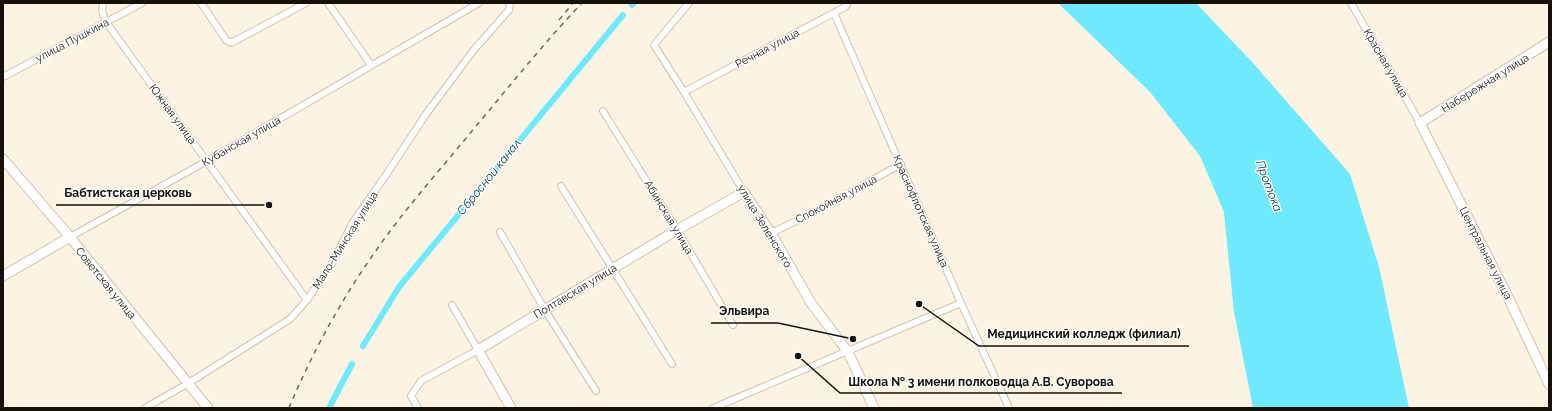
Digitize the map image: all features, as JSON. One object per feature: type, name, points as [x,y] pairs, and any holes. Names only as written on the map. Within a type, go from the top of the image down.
[{"type":"street","name":"Южная улица","points":[[103,3],[102,11],[106,22],[307,300]]},
{"type":"street","name":"улица Пушкина","points":[[3,77],[142,3]]},
{"type":"street","points":[[201,3],[226,40],[231,43],[306,3]]},
{"type":"street","points":[[328,3],[371,65]]},
{"type":"street","name":"Кубанская улица","points":[[3,276],[207,161],[479,3]]},
{"type":"street","name":"Мало-Минская улица","points":[[145,408],[187,384],[290,319],[307,300],[331,265],[353,222],[426,114],[473,51],[509,10],[510,3]]},
{"type":"street","name":"улица Зеленского","points":[[688,3],[654,45],[744,192],[771,233],[811,303],[848,352],[874,408]]},
{"type":"street","name":"Речная улица","points":[[684,92],[834,13],[845,7],[848,3]]},
{"type":"street","name":"Красная улица","points":[[1351,3],[1420,123]]},
{"type":"street","name":"Краснофлотская улица","points":[[834,13],[961,303],[1010,408]]},
{"type":"street","name":"Набережная улица","points":[[1420,123],[1549,42]]},
{"type":"street","name":"Абинская улица","points":[[603,111],[677,230],[733,325]]},
{"type":"street","name":"Центральная улица","points":[[1420,123],[1507,295],[1549,384]]},
{"type":"street","name":"Советская улица","points":[[3,159],[70,237],[187,384],[208,408]]},
{"type":"street","name":"Спокойная улица","points":[[771,233],[813,213],[901,164]]},
{"type":"street","points":[[561,186],[672,364]]},
{"type":"street","name":"Полтавская улица","points":[[418,408],[411,396],[421,381],[478,350],[613,268],[744,192]]},
{"type":"street","points":[[500,232],[545,310],[596,391]]},
{"type":"street","points":[[714,408],[961,303]]},
{"type":"street","points":[[452,305],[512,408]]},
{"type":"water","name":"Протока","points":[[1058,3],[1196,3],[1253,63],[1350,174],[1379,267],[1409,408],[1253,408],[1234,312],[1224,212],[1200,156],[1150,92]]},
{"type":"waterway","name":"Сбросной канал","points":[[363,346],[399,287],[623,15]]},
{"type":"waterway","name":"Сбросной канал","points":[[329,408],[352,364]]},
{"type":"railway","points":[[559,20],[573,3]]},
{"type":"railway","points":[[289,408],[307,367],[328,327],[362,270],[386,236],[526,66],[582,3]]},
{"type":"place","name":"Бабтистская церковь","points":[[269,205]]},
{"type":"place","name":"Медицинский колледж (филиал)","points":[[919,304]]},
{"type":"place","name":"Эльвира","points":[[853,339]]},
{"type":"place","name":"Школа № 3 имени полководца А.В. Суворова","points":[[798,356]]}]
